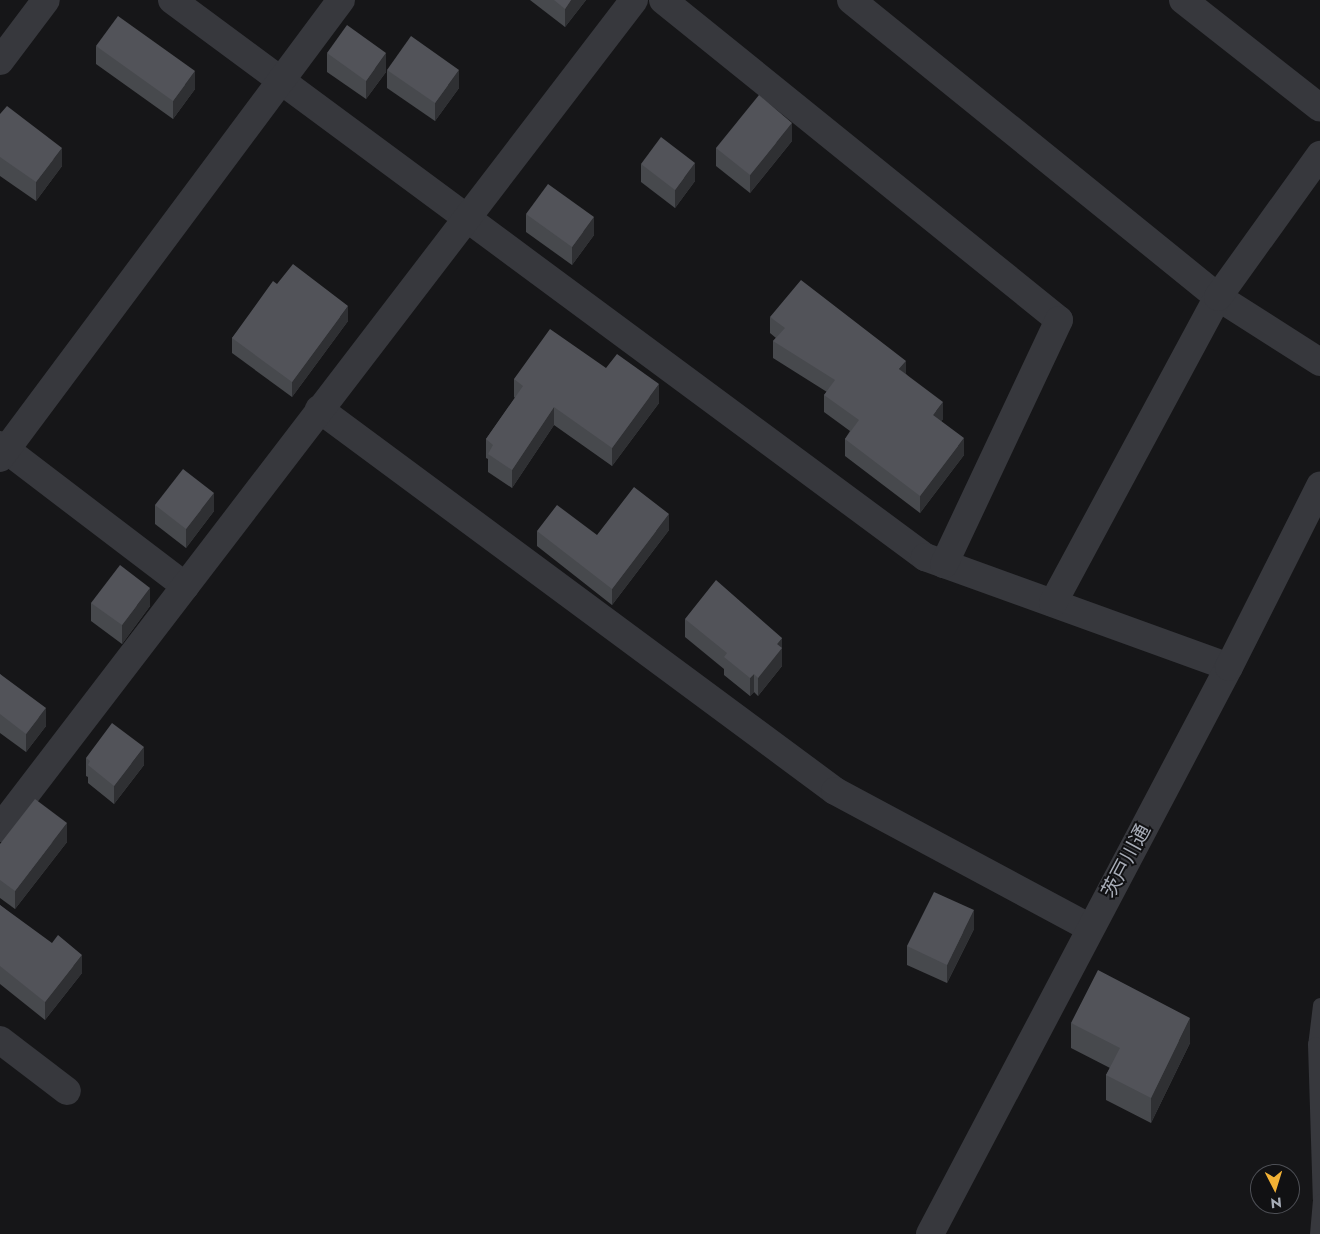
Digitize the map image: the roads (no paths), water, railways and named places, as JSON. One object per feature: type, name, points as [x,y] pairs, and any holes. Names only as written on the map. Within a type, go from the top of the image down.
[{"type":"street","points":[[0,61],[46,0]]},
{"type":"street","points":[[172,0],[925,557],[1229,667]]},
{"type":"street","points":[[185,586],[2,451],[282,81],[341,0]]},
{"type":"street","points":[[0,828],[634,0]]},
{"type":"street","points":[[663,0],[1060,320],[944,564]]},
{"type":"street","points":[[851,0],[1218,296],[1320,362]]},
{"type":"street","points":[[1183,0],[1320,108]]},
{"type":"street","points":[[1053,603],[1218,296],[1320,156]]},
{"type":"street","points":[[319,409],[835,791],[1091,928]]},
{"type":"street","name":"茨戸川通","points":[[930,1234],[1229,667],[1320,486]]},
{"type":"street","points":[[0,1040],[68,1091]]},
{"type":"lane","points":[[1317,1234],[1320,1200],[1315,1044],[1320,1005]]}]
